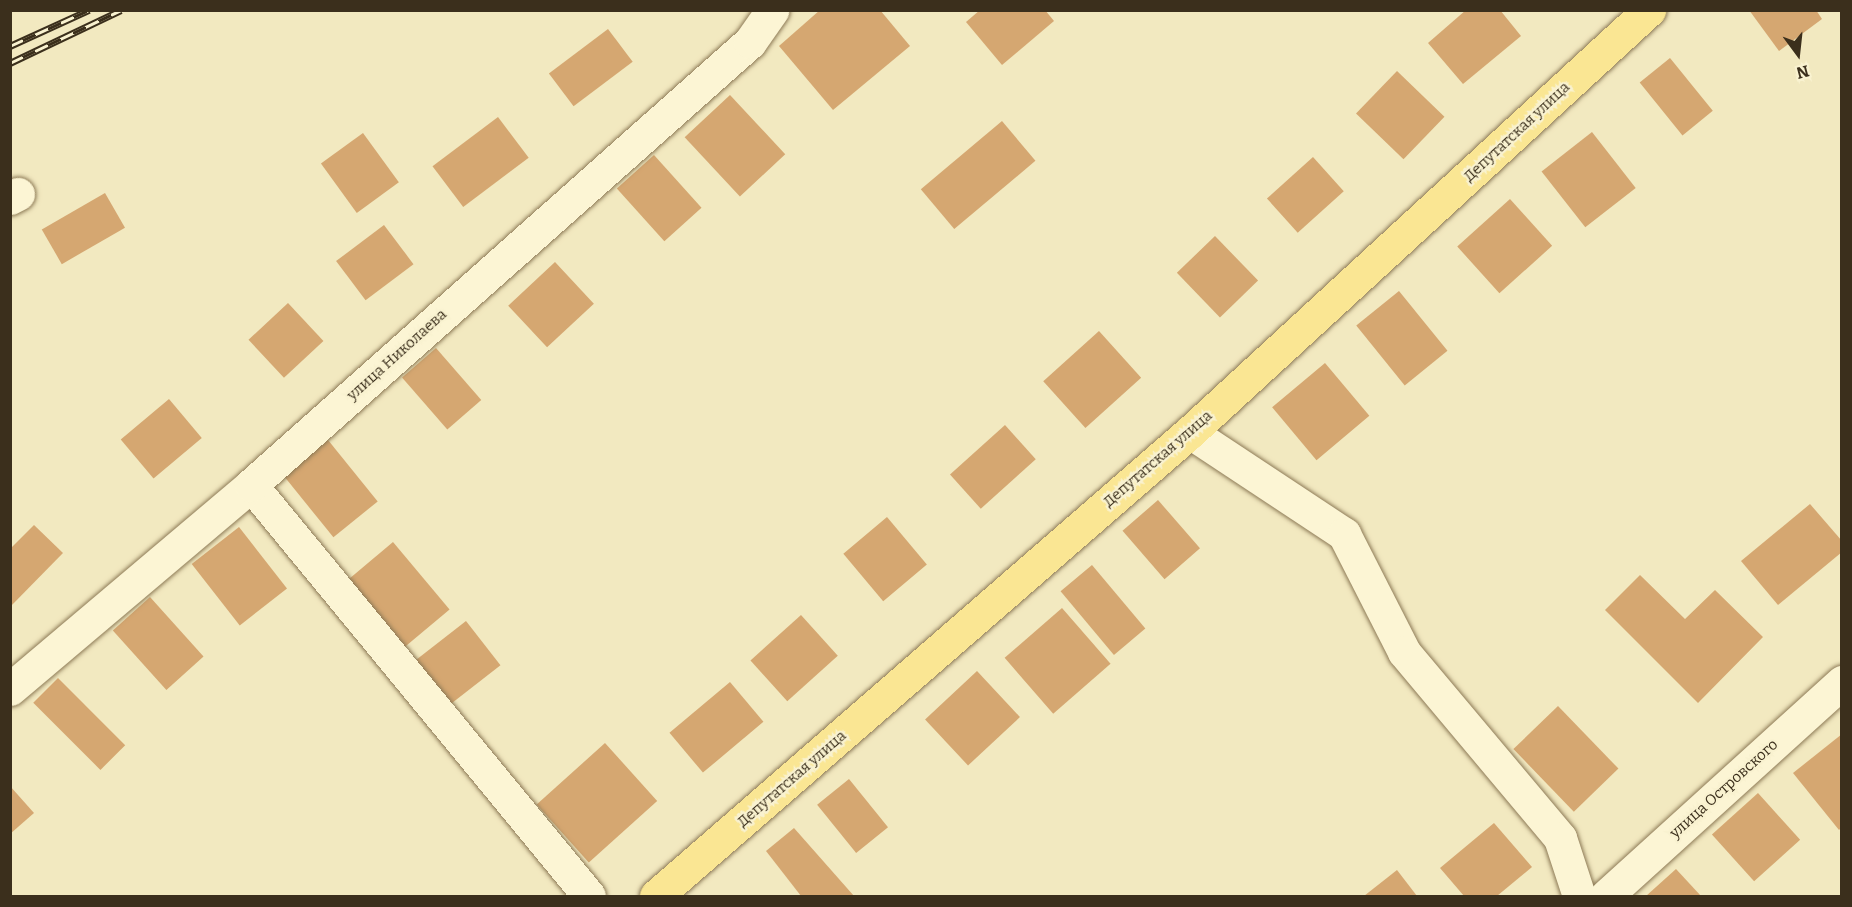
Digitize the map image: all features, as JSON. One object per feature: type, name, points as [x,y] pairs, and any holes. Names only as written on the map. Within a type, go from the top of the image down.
[{"type":"main road","name":"Депутатская улица","points":[[656,897],[1190,432],[1650,10]]},
{"type":"street","name":"улица Николаева","points":[[10,689],[251,485],[750,42],[772,10]]},
{"type":"street","points":[[1190,432],[1344,534],[1404,652],[1560,838],[1579,897]]},
{"type":"street","points":[[251,485],[589,897]]},
{"type":"street","name":"улица Островского","points":[[1606,897],[1842,682]]},
{"type":"building","points":[[820,10],[880,10],[910,46],[833,110],[779,46]]},
{"type":"building","points":[[980,10],[1045,10],[1054,21],[1002,65],[966,22]]},
{"type":"building","points":[[1466,10],[1500,10],[1521,36],[1463,84],[1428,43]]},
{"type":"building","points":[[1749,10],[1816,10],[1822,19],[1779,51]]},
{"type":"building","points":[[608,29],[633,62],[574,106],[549,74]]},
{"type":"building","points":[[1670,58],[1713,111],[1682,135],[1640,83]]},
{"type":"building","points":[[1397,71],[1444,117],[1403,159],[1356,113]]},
{"type":"building","points":[[730,95],[785,154],[740,197],[685,137]]},
{"type":"building","points":[[498,117],[529,158],[463,207],[433,166]]},
{"type":"building","points":[[1002,121],[1035,161],[954,229],[921,189]]},
{"type":"building","points":[[1592,132],[1636,188],[1585,227],[1542,171]]},
{"type":"building","points":[[363,133],[399,182],[357,213],[321,164]]},
{"type":"building","points":[[654,155],[702,208],[664,241],[617,188]]},
{"type":"building","points":[[1313,157],[1344,191],[1298,233],[1267,198]]},
{"type":"building","points":[[105,193],[125,228],[62,264],[42,230]]},
{"type":"building","points":[[1510,199],[1552,246],[1499,293],[1457,247]]},
{"type":"building","points":[[384,225],[413,264],[366,300],[336,261]]},
{"type":"building","points":[[1215,236],[1258,281],[1220,317],[1177,273]]},
{"type":"building","points":[[555,262],[594,304],[547,347],[508,306]]},
{"type":"building","points":[[1399,291],[1447,351],[1405,385],[1356,326]]},
{"type":"building","points":[[288,303],[323,341],[284,378],[249,340]]},
{"type":"building","points":[[1099,331],[1141,378],[1085,428],[1043,381]]},
{"type":"building","points":[[436,348],[481,400],[447,430],[402,378]]},
{"type":"building","points":[[1325,363],[1369,416],[1316,460],[1272,407]]},
{"type":"building","points":[[169,399],[202,438],[154,479],[121,439]]},
{"type":"building","points":[[1005,425],[1036,459],[981,509],[950,475]]},
{"type":"building","points":[[328,440],[378,501],[333,537],[284,476]]},
{"type":"building","points":[[1158,500],[1200,548],[1165,579],[1123,531]]},
{"type":"building","points":[[1810,504],[1842,541],[1842,552],[1778,605],[1741,561]]},
{"type":"building","points":[[887,517],[927,564],[883,601],[843,554]]},
{"type":"building","points":[[34,525],[63,553],[10,607],[10,549]]},
{"type":"building","points":[[239,527],[287,588],[240,625],[192,564]]},
{"type":"building","points":[[393,542],[450,609],[399,652],[342,584]]},
{"type":"building","points":[[1092,565],[1145,629],[1114,655],[1061,591]]},
{"type":"building","points":[[1640,575],[1685,619],[1715,590],[1763,637],[1698,703],[1605,610]]},
{"type":"building","points":[[150,597],[204,656],[166,690],[113,630]]},
{"type":"building","points":[[1062,608],[1111,664],[1053,714],[1005,658]]},
{"type":"building","points":[[801,615],[838,656],[787,701],[750,661]]},
{"type":"building","points":[[466,621],[500,665],[447,707],[412,663]]},
{"type":"building","points":[[977,671],[1020,717],[968,765],[925,719]]},
{"type":"building","points":[[58,678],[125,745],[100,770],[33,703]]},
{"type":"building","points":[[730,682],[763,722],[703,773],[669,733]]},
{"type":"building","points":[[1558,706],[1618,769],[1574,812],[1513,749]]},
{"type":"building","points":[[1842,734],[1842,827],[1839,830],[1793,773]]},
{"type":"building","points":[[605,743],[657,801],[589,863],[537,805]]},
{"type":"building","points":[[849,779],[888,827],[856,853],[817,805]]},
{"type":"building","points":[[10,786],[34,813],[10,834]]},
{"type":"building","points":[[1758,793],[1800,840],[1754,881],[1712,834]]},
{"type":"building","points":[[1494,823],[1532,867],[1497,896],[1464,896],[1440,868]]},
{"type":"building","points":[[794,828],[854,896],[801,896],[766,851]]},
{"type":"building","points":[[1676,869],[1701,896],[1646,896]]},
{"type":"building","points":[[1397,870],[1417,896],[1364,896]]},
{"type":"railway","points":[[10,46],[89,10]]},
{"type":"railway","points":[[10,63],[121,10]]}]
